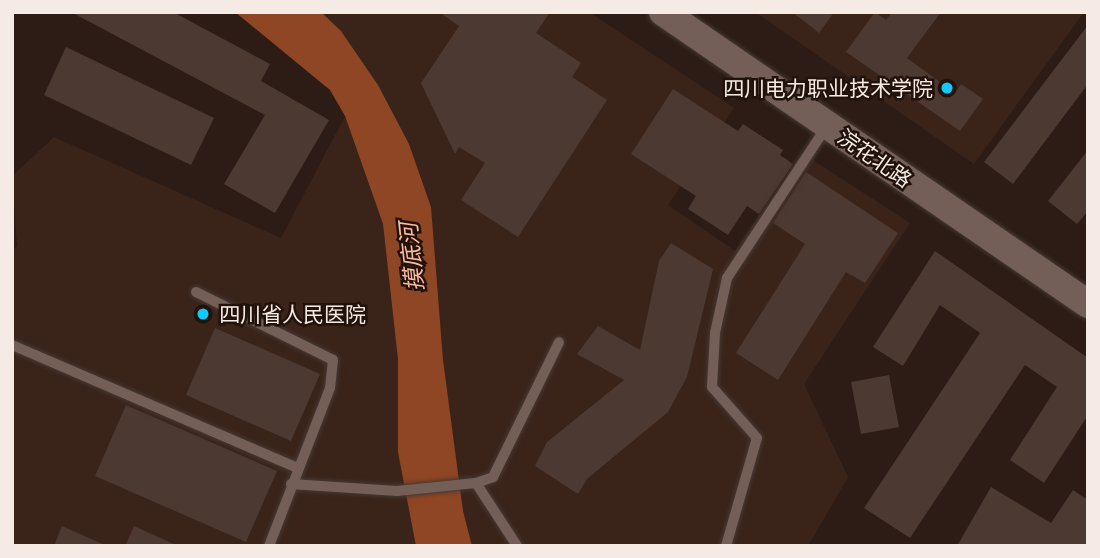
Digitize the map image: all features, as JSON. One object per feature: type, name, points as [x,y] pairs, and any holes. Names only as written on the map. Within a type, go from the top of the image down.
[{"type":"street","name":"浣花北路","points":[[663,12],[1088,304]]},
{"type":"lane","points":[[726,546],[757,438],[712,387],[715,333],[727,278],[828,124]]},
{"type":"lane","points":[[196,292],[333,360],[330,388],[269,546]]},
{"type":"lane","points":[[292,484],[397,491],[476,483],[493,477],[559,342]]},
{"type":"lane","points":[[12,345],[298,468]]},
{"type":"lane","points":[[476,483],[517,546]]},
{"type":"shaded area","name":"四川省人民医院","points":[[321,12],[589,12],[734,108],[668,205],[735,251],[802,153],[910,223],[804,384],[848,477],[808,546],[12,546],[12,251],[17,246],[12,176],[54,137],[281,238],[345,116],[383,224],[398,360],[431,207],[409,144],[378,85],[341,31]]},
{"type":"shaded area","name":"四川电力职业技术学院","points":[[755,12],[1084,12],[974,164]]},
{"type":"water","name":"摸底河","points":[[235,12],[321,12],[341,31],[378,85],[409,144],[431,207],[443,360],[463,511],[472,546],[416,546],[398,452],[398,360],[383,224],[345,116],[330,90]]},
{"type":"building","points":[[71,12],[173,12],[270,64],[261,81],[329,120],[275,213],[224,184],[265,115]]},
{"type":"building","points":[[439,12],[550,12],[536,33],[581,63],[572,77],[607,100],[518,237],[461,200],[485,163],[459,147],[455,154],[421,83],[459,26]]},
{"type":"building","points":[[792,12],[834,12],[819,33]]},
{"type":"building","points":[[875,12],[886,20],[892,12],[941,12],[907,58],[955,93],[961,84],[983,99],[960,131],[846,52]]},
{"type":"building","points":[[1088,25],[1088,84],[1013,184],[984,162]]},
{"type":"building","points":[[66,47],[214,118],[191,165],[44,95]]},
{"type":"building","points":[[673,89],[738,131],[743,124],[783,150],[780,155],[793,164],[759,214],[747,206],[728,235],[688,209],[696,196],[631,154]]},
{"type":"building","points":[[1088,150],[1088,211],[1077,224],[1048,201]]},
{"type":"building","points":[[806,172],[898,233],[865,283],[846,272],[778,380],[736,353],[805,244],[773,223]]},
{"type":"building","points":[[671,243],[713,269],[687,377],[668,412],[587,479],[578,494],[535,466],[547,442],[624,380],[577,354],[598,326],[640,350],[659,261]]},
{"type":"building","points":[[935,251],[1088,358],[1088,415],[1044,483],[1010,460],[1057,387],[1025,365],[910,538],[864,508],[980,333],[940,305],[903,366],[873,347]]},
{"type":"building","points":[[215,328],[320,374],[291,441],[186,395]]},
{"type":"building","points":[[889,375],[899,427],[861,434],[851,382]]},
{"type":"building","points":[[126,405],[277,471],[246,542],[95,476]]},
{"type":"building","points":[[991,487],[1051,523],[1073,490],[1088,500],[1088,546],[957,546]]},
{"type":"building","points":[[62,526],[107,546],[54,546]]},
{"type":"building","points":[[134,526],[178,546],[125,546]]},
{"type":"place","name":"四川电力职业技术学院","points":[[947,88]]},
{"type":"place","name":"四川省人民医院","points":[[203,314]]}]
